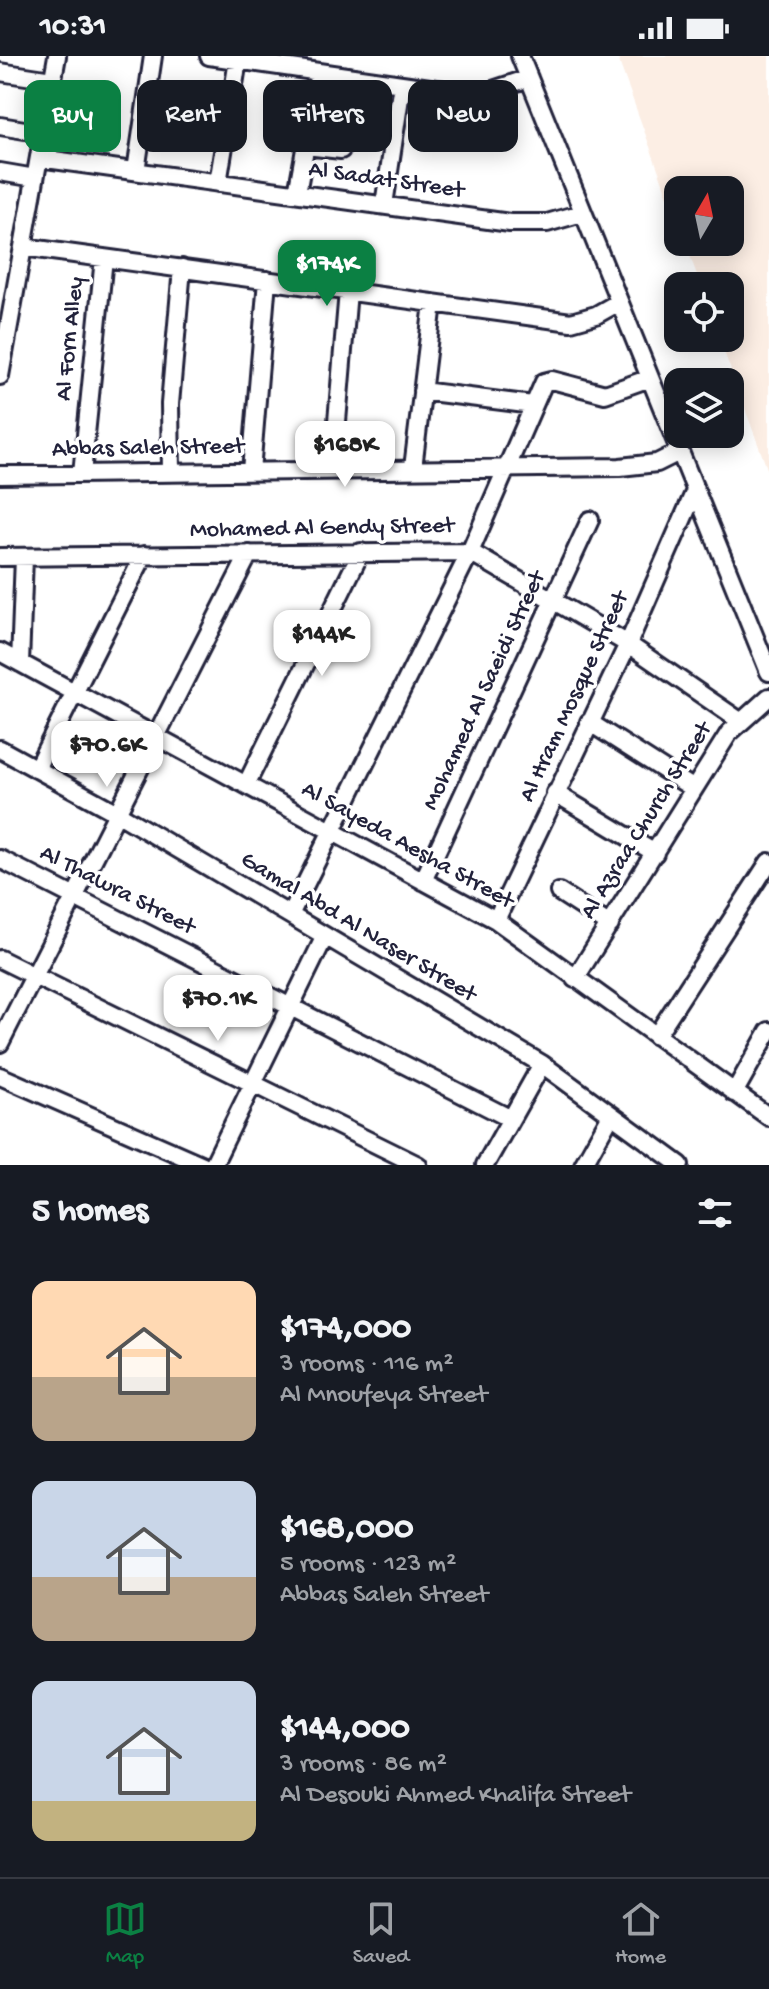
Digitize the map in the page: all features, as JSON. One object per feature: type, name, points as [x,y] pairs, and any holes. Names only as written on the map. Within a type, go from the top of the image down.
[{"type":"street","points":[[0,72],[52,80],[57,56]]},
{"type":"street","points":[[136,171],[153,56]]},
{"type":"street","points":[[209,56],[478,95],[529,78]]},
{"type":"street","points":[[520,56],[694,493],[769,672]]},
{"type":"street","points":[[218,183],[234,59]]},
{"type":"street","points":[[318,80],[319,72]]},
{"type":"street","points":[[384,205],[402,84]]},
{"type":"street","points":[[0,126],[24,130]]},
{"type":"street","points":[[0,376],[2,348],[40,152]]},
{"type":"street","points":[[297,193],[305,152]]},
{"type":"street","name":"Al Sadat Street","points":[[39,158],[530,224],[582,213]]},
{"type":"street","points":[[0,172],[35,178]]},
{"type":"street","points":[[23,247],[571,322],[596,315],[619,302]]},
{"type":"street","name":"Al Forn Alley","points":[[82,474],[104,258]]},
{"type":"street","points":[[171,472],[170,404],[182,268]]},
{"type":"street","points":[[251,471],[267,280]]},
{"type":"street","points":[[333,469],[348,291]]},
{"type":"street","points":[[413,468],[433,303]]},
{"type":"street","points":[[290,915],[470,552],[544,382],[552,380],[605,394],[650,378]]},
{"type":"street","points":[[422,391],[533,405]]},
{"type":"street","name":"Abbas Saleh Street","points":[[0,475],[620,467],[657,463],[679,452]]},
{"type":"street","name":"Al Hram Mosque Street","points":[[496,920],[628,644],[694,493]]},
{"type":"street","name":"Mohamed Al Saeidi Street","points":[[423,881],[590,520]]},
{"type":"street","points":[[246,785],[361,552]]},
{"type":"street","name":"Mohamed Al Gendy Street","points":[[0,557],[470,552],[628,644],[740,721]]},
{"type":"street","points":[[0,1043],[249,554]]},
{"type":"street","points":[[36,769],[144,555]]},
{"type":"street","points":[[20,663],[24,557]]},
{"type":"street","name":"Al Sayeda Aesha Street","points":[[0,652],[496,920],[769,1117]]},
{"type":"street","name":"Al Azraa Church Street","points":[[575,979],[740,721],[769,697]]},
{"type":"street","points":[[589,722],[694,789]]},
{"type":"street","name":"Gamal Abd Al Naser Street","points":[[0,749],[117,813],[542,1064],[680,1165]]},
{"type":"street","points":[[555,793],[655,853]]},
{"type":"street","name":"Al Thawra Street","points":[[0,859],[511,1119]]},
{"type":"street","points":[[656,1036],[769,862]]},
{"type":"street","points":[[559,892],[610,925]]},
{"type":"street","points":[[213,1165],[325,936]]},
{"type":"street","points":[[0,959],[418,1165]]},
{"type":"street","points":[[734,1093],[769,1031]]},
{"type":"street","points":[[485,1165],[542,1064]]},
{"type":"street","points":[[0,1076],[203,1165]]},
{"type":"street","points":[[583,1165],[611,1115]]},
{"type":"shaded area","points":[[617,56],[769,56],[769,474],[744,406],[744,368],[730,368],[724,352],[744,352],[744,272],[696,272],[690,256],[744,256],[744,176],[664,176],[664,185]]}]
